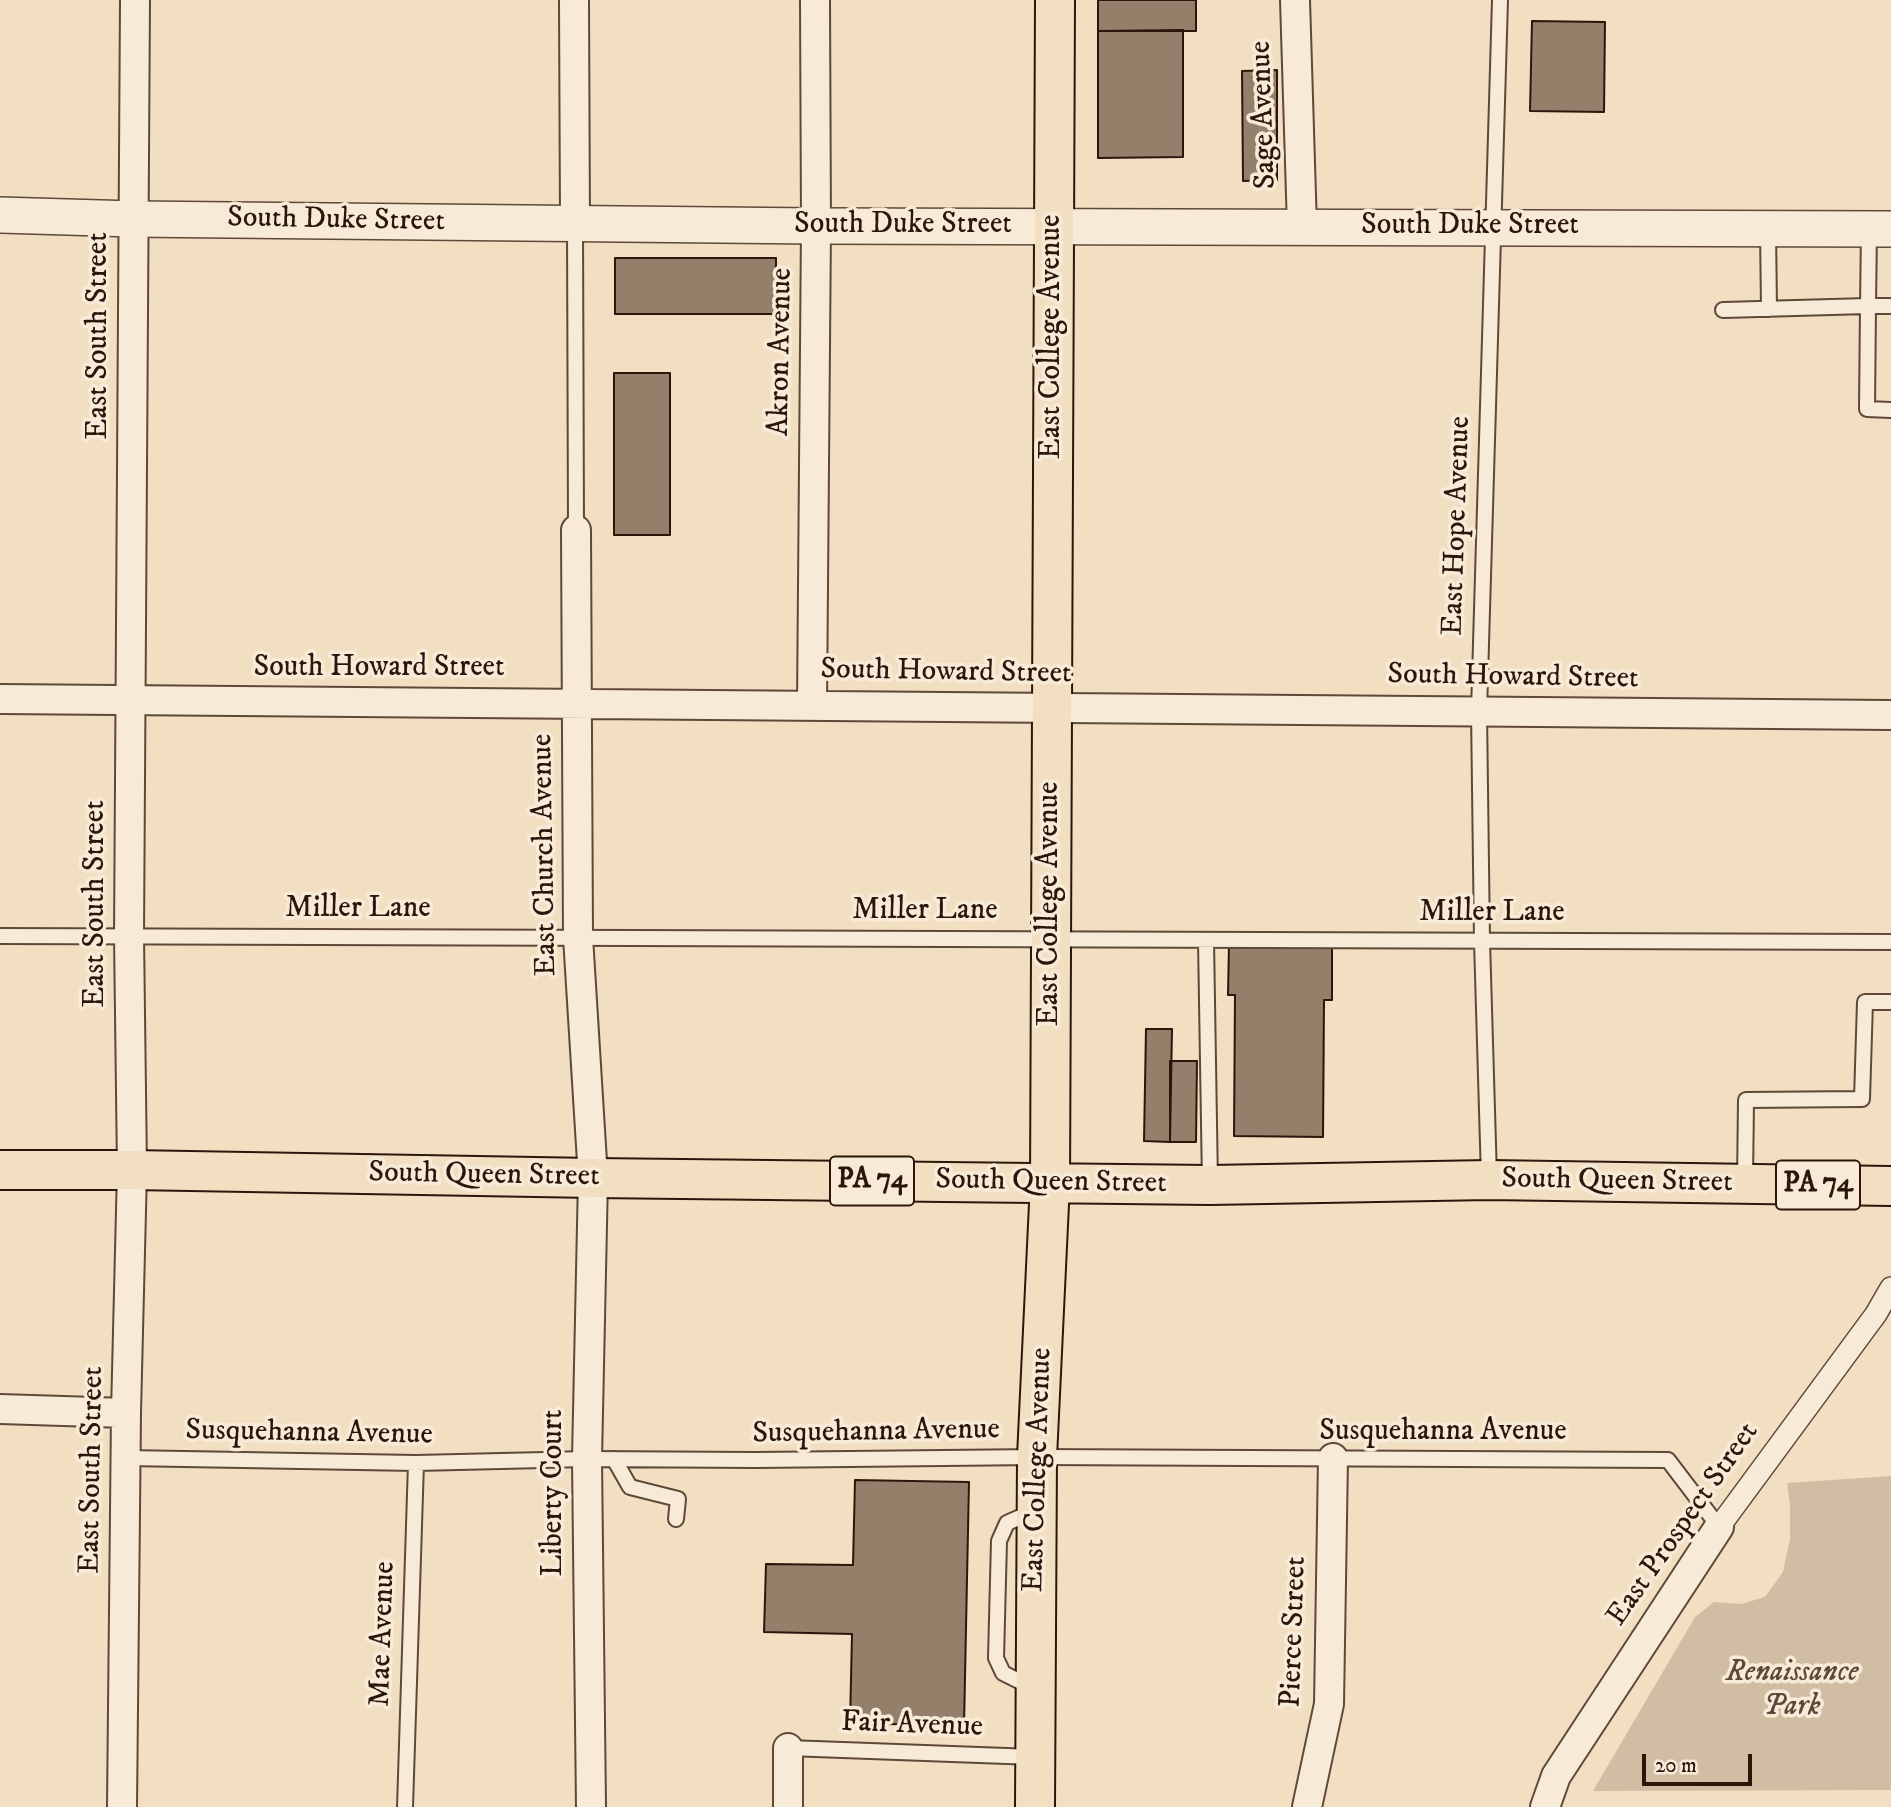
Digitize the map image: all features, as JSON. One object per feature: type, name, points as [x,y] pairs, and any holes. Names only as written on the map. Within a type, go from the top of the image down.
[{"type":"main road","name":"East College Avenue","points":[[1035,1807],[1035,1510],[1050,1183],[1055,0]]},
{"type":"main road","name":"South Queen Street","points":[[0,1170],[1210,1185],[1489,1180],[1891,1186]]},
{"type":"street","name":"East South Street","points":[[122,1807],[126,1413],[132,1170],[129,936],[135,0]]},
{"type":"street","points":[[574,0],[575,224]]},
{"type":"street","name":"Akron Avenue","points":[[811,705],[816,226],[815,0]]},
{"type":"street","name":"Sage Avenue","points":[[1295,0],[1302,228]]},
{"type":"street","name":"South Duke Street","points":[[0,215],[134,219],[816,226],[1880,229]]},
{"type":"street","name":"East Church Avenue","points":[[576,530],[578,937],[593,1178]]},
{"type":"street","name":"South Howard Street","points":[[0,699],[1891,715]]},
{"type":"street","name":"Liberty Court","points":[[591,1807],[600,1459],[593,1178]]},
{"type":"street","name":"East Prospect Street","points":[[1545,1807],[1556,1776],[1719,1527],[1875,1314],[1891,1288]]},
{"type":"street","points":[[0,1409],[126,1413]]},
{"type":"street","name":"Pierce Street","points":[[1307,1807],[1329,1704],[1334,1458]]},
{"type":"street","points":[[788,1748],[788,1807]]},
{"type":"lane","name":"East Hope Avenue","points":[[1489,1180],[1479,711],[1500,0]]},
{"type":"lane","points":[[575,224],[576,530]]},
{"type":"lane","points":[[1768,228],[1769,309]]},
{"type":"lane","points":[[1880,229],[1868,306],[1867,410],[1891,410]]},
{"type":"lane","points":[[1723,310],[1891,306]]},
{"type":"lane","name":"Miller Lane","points":[[0,936],[1891,942]]},
{"type":"lane","points":[[1206,940],[1210,1185]]},
{"type":"lane","points":[[1745,1184],[1746,1100],[1862,1099],[1865,1002],[1891,1002]]},
{"type":"lane","name":"Susquehanna Avenue","points":[[126,1458],[416,1463],[600,1459],[1037,1457],[1668,1460],[1719,1527]]},
{"type":"lane","points":[[600,1459],[630,1487],[678,1499],[676,1519]]},
{"type":"lane","name":"Mae Avenue","points":[[405,1807],[416,1463]]},
{"type":"lane","name":"Fair Avenue","points":[[788,1748],[1035,1757]]},
{"type":"green space","name":"Renaissance Park","points":[[1891,1476],[1891,1790],[1593,1791],[1695,1617],[1714,1602],[1741,1604],[1765,1597],[1783,1572],[1790,1539],[1787,1483]]},
{"type":"building","points":[[1098,0],[1196,0],[1196,31],[1098,31]]},
{"type":"building","points":[[1532,21],[1605,22],[1604,112],[1530,111]]},
{"type":"building","points":[[1183,30],[1183,157],[1098,158],[1098,31]]},
{"type":"building","points":[[1277,70],[1277,180],[1243,181],[1242,71]]},
{"type":"building","points":[[615,258],[776,258],[776,314],[615,314]]},
{"type":"building","points":[[614,373],[670,373],[670,535],[614,535]]},
{"type":"building","points":[[1229,944],[1332,945],[1332,1000],[1324,1000],[1323,1137],[1234,1136],[1235,995],[1228,995]]},
{"type":"building","points":[[1146,1029],[1172,1029],[1170,1142],[1144,1141]]},
{"type":"building","points":[[1170,1061],[1197,1061],[1196,1142],[1170,1142]]},
{"type":"building","points":[[855,1480],[969,1482],[964,1726],[850,1723],[852,1634],[764,1632],[766,1564],[853,1565]]}]
